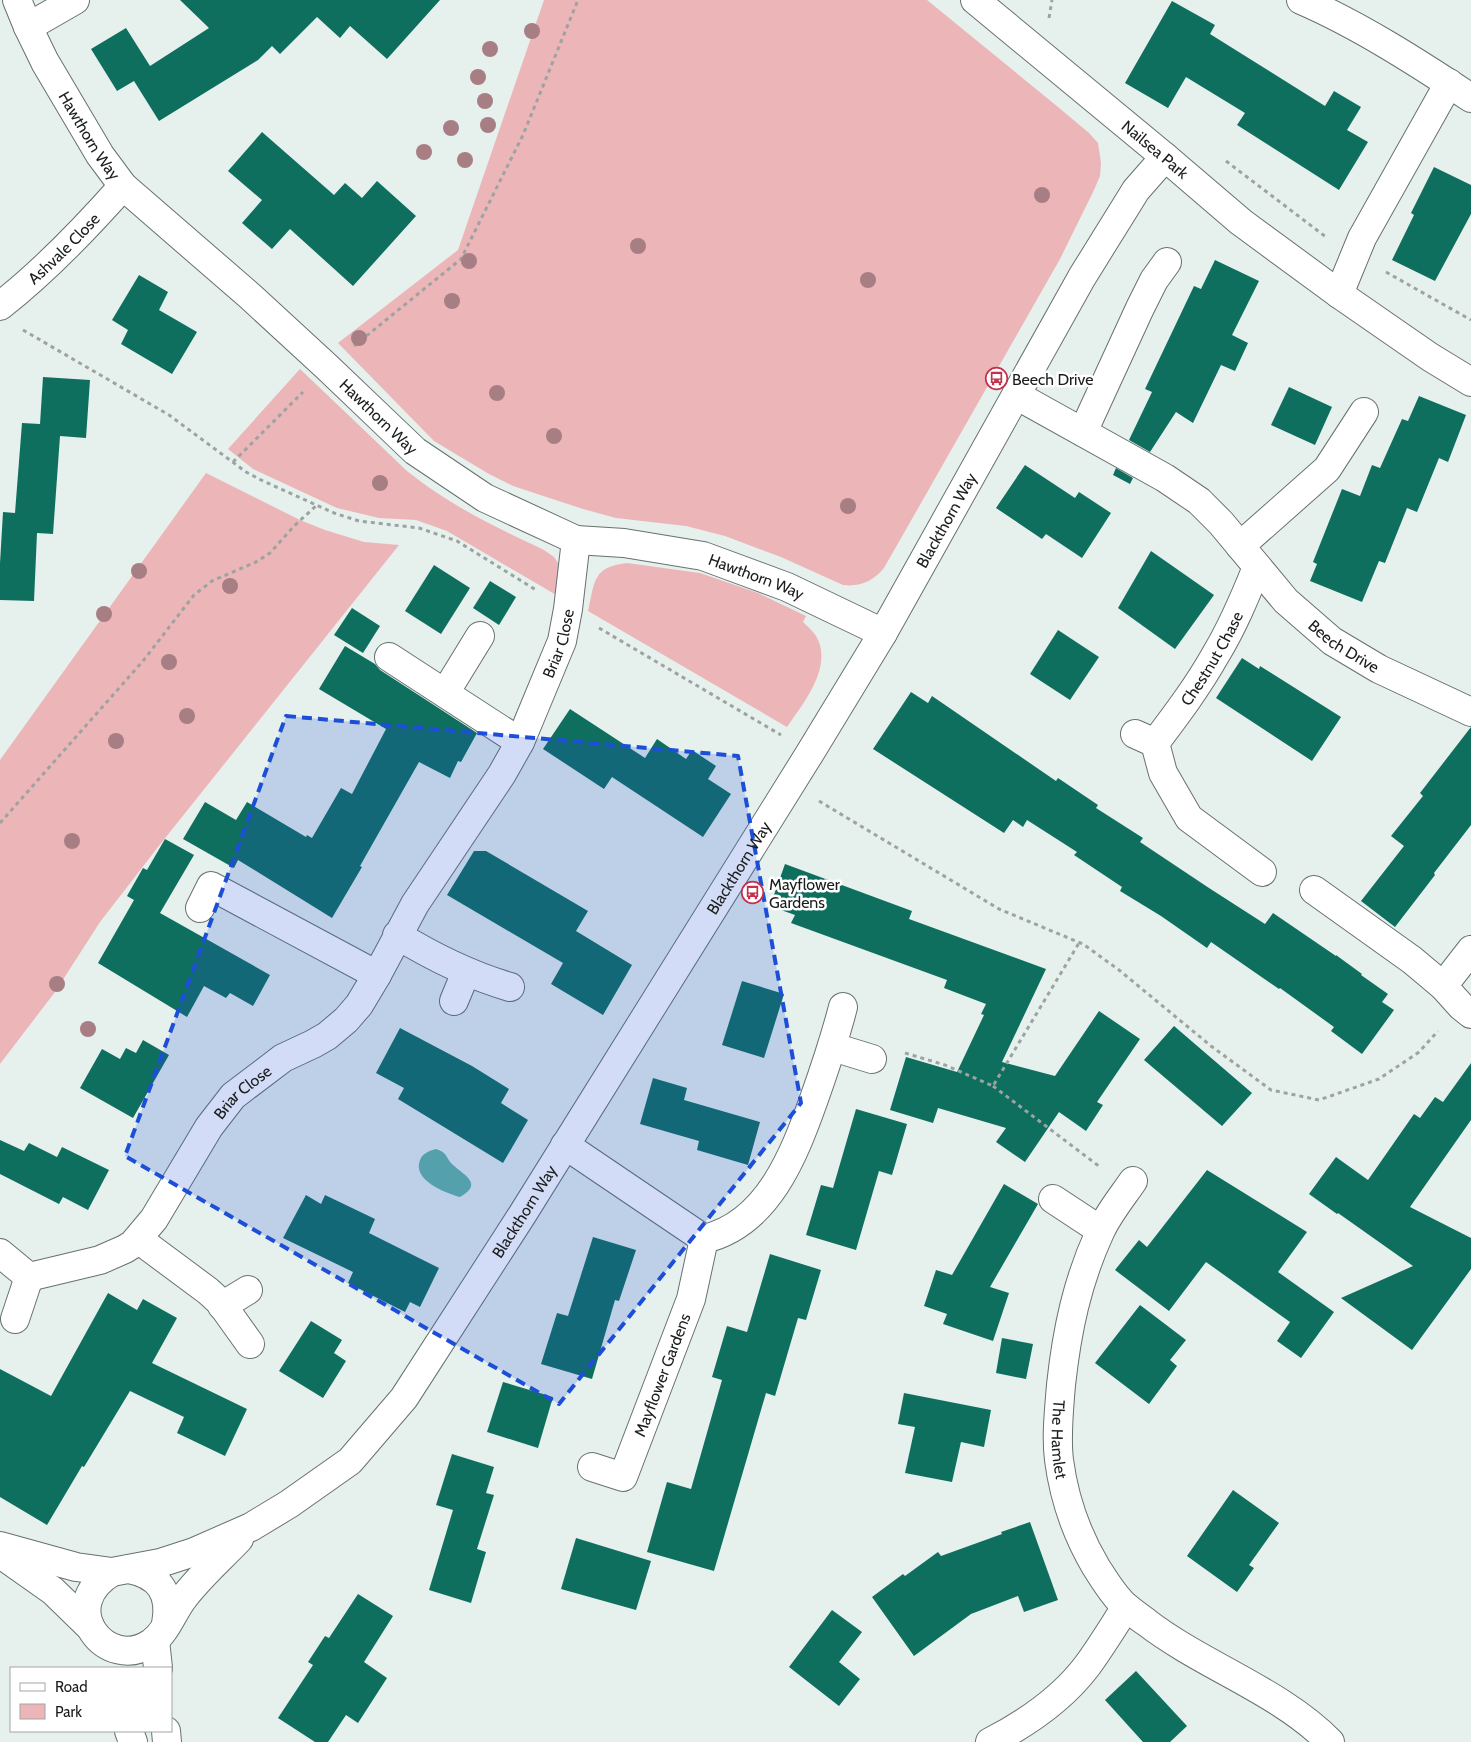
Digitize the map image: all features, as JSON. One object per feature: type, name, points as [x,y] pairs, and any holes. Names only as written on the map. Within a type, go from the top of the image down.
[{"type":"street","name":"Hawthorn Way","points":[[18,0],[28,27],[45,62],[100,155],[124,186],[251,297],[415,451],[485,498],[576,540],[624,543],[703,556],[787,587],[883,632]]},
{"type":"street","points":[[28,27],[74,0]]},
{"type":"street","name":"Nailsea Park","points":[[975,0],[1241,222],[1339,294],[1430,357],[1471,382]]},
{"type":"street","points":[[1301,0],[1351,12],[1460,91],[1362,238],[1339,294]]},
{"type":"street","name":"Blackthorn Way","points":[[251,1527],[289,1504],[350,1461],[404,1398],[791,784],[883,632],[1082,277],[1136,190],[1165,157]]},
{"type":"street","name":"Ashvale Close","points":[[0,306],[44,270],[124,186]]},
{"type":"street","points":[[1083,432],[1140,308],[1154,280],[1167,262]]},
{"type":"street","name":"Beech Drive","points":[[1016,395],[1182,488],[1211,511],[1276,591],[1296,611],[1332,641],[1379,669],[1471,712]]},
{"type":"street","points":[[1240,546],[1327,469],[1364,412]]},
{"type":"street","name":"Briar Close","points":[[29,1277],[100,1260],[125,1249],[138,1239],[154,1219],[209,1127],[233,1096],[282,1058],[313,1044],[334,1031],[359,1005],[378,975],[397,935],[415,904],[502,774],[520,742],[558,651],[568,609],[576,540]]},
{"type":"street","name":"Chestnut Chase","points":[[1257,567],[1240,609],[1217,654],[1180,710],[1145,738],[1189,818],[1262,872]]},
{"type":"street","points":[[445,693],[480,636]]},
{"type":"street","points":[[389,657],[520,742]]},
{"type":"street","points":[[200,908],[211,886],[378,975]]},
{"type":"street","points":[[1314,890],[1412,960],[1458,1002],[1471,950]]},
{"type":"street","points":[[397,935],[416,947],[466,972],[510,987]]},
{"type":"street","points":[[454,1001],[466,972]]},
{"type":"street","points":[[565,1145],[704,1239],[720,1235],[738,1225],[758,1207],[777,1182],[797,1147],[833,1047],[843,1007]]},
{"type":"street","points":[[833,1047],[872,1059]]},
{"type":"street","name":"The Hamlet","points":[[1130,1185],[1100,1230],[1079,1288],[1069,1324],[1059,1404],[1058,1444],[1066,1498],[1081,1539],[1112,1592],[1126,1607],[1178,1644],[1287,1708],[1330,1742]]},
{"type":"street","points":[[1053,1199],[1100,1230]]},
{"type":"street","points":[[138,1239],[208,1291],[222,1306],[250,1344]]},
{"type":"street","name":"Mayflower Gardens","points":[[592,1467],[623,1477],[691,1299],[704,1239]]},
{"type":"street","points":[[0,1253],[29,1277],[15,1319]]},
{"type":"street","points":[[222,1306],[248,1290]]},
{"type":"street","points":[[111,1667],[87,1616],[87,1604],[92,1589],[100,1579],[120,1570],[160,1562],[194,1552],[251,1527]]},
{"type":"street","points":[[0,1554],[53,1591],[111,1648],[129,1651],[140,1649],[160,1632],[182,1599],[251,1527]]},
{"type":"street","points":[[0,1546],[76,1567],[142,1571],[152,1577],[161,1587],[167,1599],[168,1611],[160,1632],[158,1667]]},
{"type":"street","points":[[990,1742],[1018,1728],[1067,1689],[1088,1665],[1126,1607]]},
{"type":"path","points":[[233,462],[327,367],[461,259],[523,134],[578,0]]},
{"type":"path","points":[[1220,157],[1321,234],[1471,320]]},
{"type":"path","points":[[22,329],[170,415],[246,472],[317,505],[359,521],[419,528],[456,541],[810,752]]},
{"type":"path","points":[[0,822],[143,661],[194,595],[212,581],[256,562],[270,553],[294,526],[317,505]]},
{"type":"path","points":[[791,784],[999,909],[1079,943],[1119,970],[1211,1046],[1271,1090],[1319,1100],[1379,1079],[1419,1052],[1458,1002]]},
{"type":"path","points":[[993,1086],[1079,943]]},
{"type":"path","points":[[872,1059],[888,1048],[945,1065],[993,1086],[1130,1185]]},
{"type":"highlighted area","points":[[286,716],[738,756],[801,1103],[559,1404],[125,1156]]},
{"type":"green space","points":[[544,0],[927,0],[1058,107],[1098,143],[1101,163],[1100,176],[1060,259],[884,568],[871,580],[861,584],[843,585],[781,557],[725,536],[686,526],[616,518],[513,486],[434,441],[338,343],[458,250]]},
{"type":"green space","points":[[300,369],[407,471],[423,483],[473,515],[544,550],[554,557],[561,567],[558,596],[447,531],[416,520],[379,518],[337,508],[253,469],[228,449]]},
{"type":"green space","points":[[206,473],[300,520],[325,530],[364,542],[399,545],[100,922],[55,992],[0,1064],[0,760]]},
{"type":"green space","points":[[627,563],[700,573],[758,593],[806,616],[803,622],[812,630],[821,648],[819,672],[808,696],[787,727],[588,611],[594,584],[601,572],[607,568]]},
{"type":"shaded area","points":[[436,1149],[445,1154],[453,1165],[470,1180],[471,1188],[460,1197],[439,1189],[421,1174],[419,1167],[421,1158],[426,1153]]},
{"type":"building","points":[[180,0],[440,0],[387,59],[350,26],[340,38],[317,17],[280,54],[272,46],[258,60],[159,121],[134,81],[117,91],[91,49],[126,28],[150,66],[209,28]]},
{"type":"building","points":[[1172,1],[1215,25],[1210,34],[1325,106],[1334,91],[1361,107],[1347,130],[1368,142],[1339,190],[1237,125],[1245,113],[1186,77],[1168,108],[1125,83]]},
{"type":"building","points":[[262,132],[334,195],[345,183],[362,198],[377,181],[416,216],[353,286],[290,229],[272,249],[242,223],[262,200],[228,171]]},
{"type":"building","points":[[1434,167],[1471,185],[1471,214],[1435,281],[1392,260],[1414,215],[1411,213]]},
{"type":"building","points":[[1215,260],[1259,281],[1232,335],[1248,343],[1235,371],[1221,365],[1193,423],[1176,412],[1150,452],[1129,440],[1152,392],[1145,389],[1194,286],[1201,289]]},
{"type":"building","points":[[139,275],[168,292],[159,310],[197,332],[172,374],[121,344],[128,330],[112,320]]},
{"type":"building","points":[[43,377],[90,380],[86,438],[60,436],[53,534],[37,533],[34,601],[0,600],[3,512],[15,513],[22,423],[40,424]]},
{"type":"building","points":[[1289,387],[1332,407],[1315,445],[1271,425]]},
{"type":"building","points":[[1419,396],[1466,415],[1448,462],[1439,458],[1417,512],[1407,508],[1385,563],[1379,561],[1362,602],[1310,581],[1317,564],[1313,562],[1342,489],[1360,496],[1372,465],[1380,468],[1402,419],[1408,421]]},
{"type":"building","points":[[1025,465],[1075,498],[1079,492],[1111,513],[1082,558],[1046,534],[1042,539],[996,508]]},
{"type":"building","points":[[1116,468],[1133,478],[1130,484],[1113,475]]},
{"type":"building","points":[[1151,551],[1214,595],[1175,649],[1118,608]]},
{"type":"building","points":[[434,565],[470,588],[441,634],[405,611]]},
{"type":"building","points":[[490,581],[516,597],[499,625],[473,608]]},
{"type":"building","points":[[352,608],[380,626],[363,653],[334,635]]},
{"type":"building","points":[[1058,630],[1099,657],[1070,700],[1030,674]]},
{"type":"building","points":[[345,646],[477,733],[461,762],[458,761],[450,778],[419,762],[332,918],[238,860],[234,868],[183,839],[205,802],[236,820],[247,802],[306,837],[307,835],[312,838],[341,788],[352,794],[386,729],[319,689]]},
{"type":"building","points":[[1242,658],[1259,669],[1260,666],[1341,717],[1312,761],[1216,698]]},
{"type":"building","points":[[911,692],[928,703],[932,696],[1056,781],[1058,778],[1098,805],[1096,808],[1143,838],[1140,842],[1209,888],[1265,924],[1273,913],[1336,955],[1388,994],[1382,1002],[1394,1010],[1362,1054],[1331,1031],[1334,1027],[1280,988],[1211,942],[1207,948],[1161,916],[1120,891],[1122,887],[1074,855],[1077,852],[1027,820],[1023,827],[1013,820],[1004,833],[873,749]]},
{"type":"building","points":[[570,709],[645,758],[657,739],[686,759],[692,750],[716,766],[708,779],[731,794],[703,837],[612,777],[604,789],[543,749]]},
{"type":"building","points":[[1471,727],[1471,825],[1395,927],[1361,901],[1404,846],[1391,836],[1423,796],[1420,793]]},
{"type":"building","points":[[165,839],[194,855],[160,913],[270,975],[253,1006],[230,993],[226,998],[204,986],[187,1017],[98,963],[134,900],[127,896],[143,868],[147,870]]},
{"type":"building","points":[[474,851],[486,851],[588,911],[576,931],[632,965],[603,1015],[551,984],[563,963],[447,895]]},
{"type":"building","points":[[785,864],[912,911],[909,919],[1046,969],[1002,1062],[1055,1076],[1099,1011],[1140,1039],[1097,1102],[1103,1105],[1086,1131],[1059,1112],[1025,1162],[996,1142],[1006,1128],[938,1108],[933,1123],[890,1110],[906,1057],[957,1072],[984,1015],[981,1014],[986,1004],[944,988],[947,980],[791,923],[795,915],[770,906]]},
{"type":"building","points":[[742,981],[784,994],[764,1058],[722,1045]]},
{"type":"building","points":[[1174,1026],[1252,1093],[1222,1126],[1144,1060]]},
{"type":"building","points":[[400,1028],[472,1066],[509,1089],[501,1103],[528,1120],[503,1163],[398,1099],[404,1088],[376,1073]]},
{"type":"building","points":[[143,1040],[169,1055],[133,1118],[80,1088],[102,1049],[120,1059],[126,1048],[136,1053]]},
{"type":"building","points":[[1471,1063],[1471,1120],[1410,1207],[1471,1238],[1471,1269],[1412,1350],[1341,1298],[1413,1266],[1309,1194],[1336,1157],[1368,1180],[1414,1114],[1420,1118],[1435,1097],[1443,1102]]},
{"type":"building","points":[[653,1078],[687,1088],[684,1100],[760,1122],[748,1165],[697,1150],[699,1141],[640,1124]]},
{"type":"building","points":[[856,1109],[907,1124],[892,1175],[879,1171],[856,1250],[806,1235],[821,1185],[833,1188]]},
{"type":"building","points":[[0,1140],[24,1151],[29,1143],[57,1157],[62,1147],[109,1170],[88,1210],[63,1197],[59,1204],[0,1174]]},
{"type":"building","points":[[1207,1170],[1307,1232],[1278,1272],[1334,1312],[1301,1358],[1277,1341],[1290,1322],[1206,1262],[1169,1311],[1115,1270],[1139,1240],[1147,1247]]},
{"type":"building","points":[[1004,1184],[1038,1204],[990,1287],[1009,1293],[993,1341],[943,1324],[947,1314],[924,1306],[936,1270],[952,1275]]},
{"type":"building","points":[[306,1195],[321,1204],[325,1195],[375,1219],[369,1233],[439,1268],[420,1307],[410,1302],[405,1312],[348,1283],[353,1272],[283,1238]]},
{"type":"building","points":[[593,1237],[636,1250],[619,1301],[615,1300],[592,1379],[541,1364],[557,1313],[568,1316]]},
{"type":"building","points":[[770,1254],[821,1270],[806,1320],[798,1318],[775,1396],[766,1393],[714,1571],[647,1552],[667,1482],[691,1489],[722,1380],[712,1377],[727,1326],[747,1332]]},
{"type":"building","points":[[108,1293],[137,1310],[143,1299],[177,1318],[152,1363],[247,1409],[225,1456],[177,1433],[184,1417],[130,1391],[47,1525],[0,1497],[0,1369],[51,1396]]},
{"type":"building","points":[[1140,1305],[1186,1340],[1170,1360],[1177,1366],[1149,1404],[1095,1363]]},
{"type":"building","points":[[311,1321],[342,1340],[334,1353],[346,1361],[323,1398],[279,1371]]},
{"type":"building","points":[[1002,1338],[1033,1344],[1026,1379],[996,1373]]},
{"type":"building","points":[[503,1382],[553,1397],[538,1448],[487,1432]]},
{"type":"building","points":[[904,1393],[991,1410],[984,1447],[961,1442],[952,1482],[905,1473],[915,1427],[898,1424]]},
{"type":"building","points":[[452,1454],[494,1467],[486,1493],[494,1495],[477,1549],[486,1552],[471,1603],[429,1590],[453,1510],[436,1505]]},
{"type":"building","points":[[1233,1490],[1279,1523],[1249,1565],[1254,1568],[1237,1592],[1187,1556]]},
{"type":"building","points":[[1030,1522],[1058,1600],[1024,1612],[1018,1596],[971,1614],[914,1656],[872,1597],[903,1574],[905,1576],[938,1552],[941,1556]]},
{"type":"building","points":[[576,1538],[651,1561],[636,1610],[561,1589]]},
{"type":"building","points":[[358,1594],[393,1616],[364,1662],[387,1678],[358,1723],[346,1715],[328,1742],[315,1742],[278,1718],[313,1665],[308,1662],[325,1636],[329,1638]]},
{"type":"building","points":[[832,1610],[862,1632],[839,1662],[860,1679],[839,1706],[789,1667]]},
{"type":"building","points":[[1136,1671],[1187,1726],[1170,1742],[1143,1742],[1105,1700]]},
{"type":"place","name":"Beech Drive","points":[[996,379]]},
{"type":"place","name":"Mayflower Gardens","points":[[753,893]]}]
